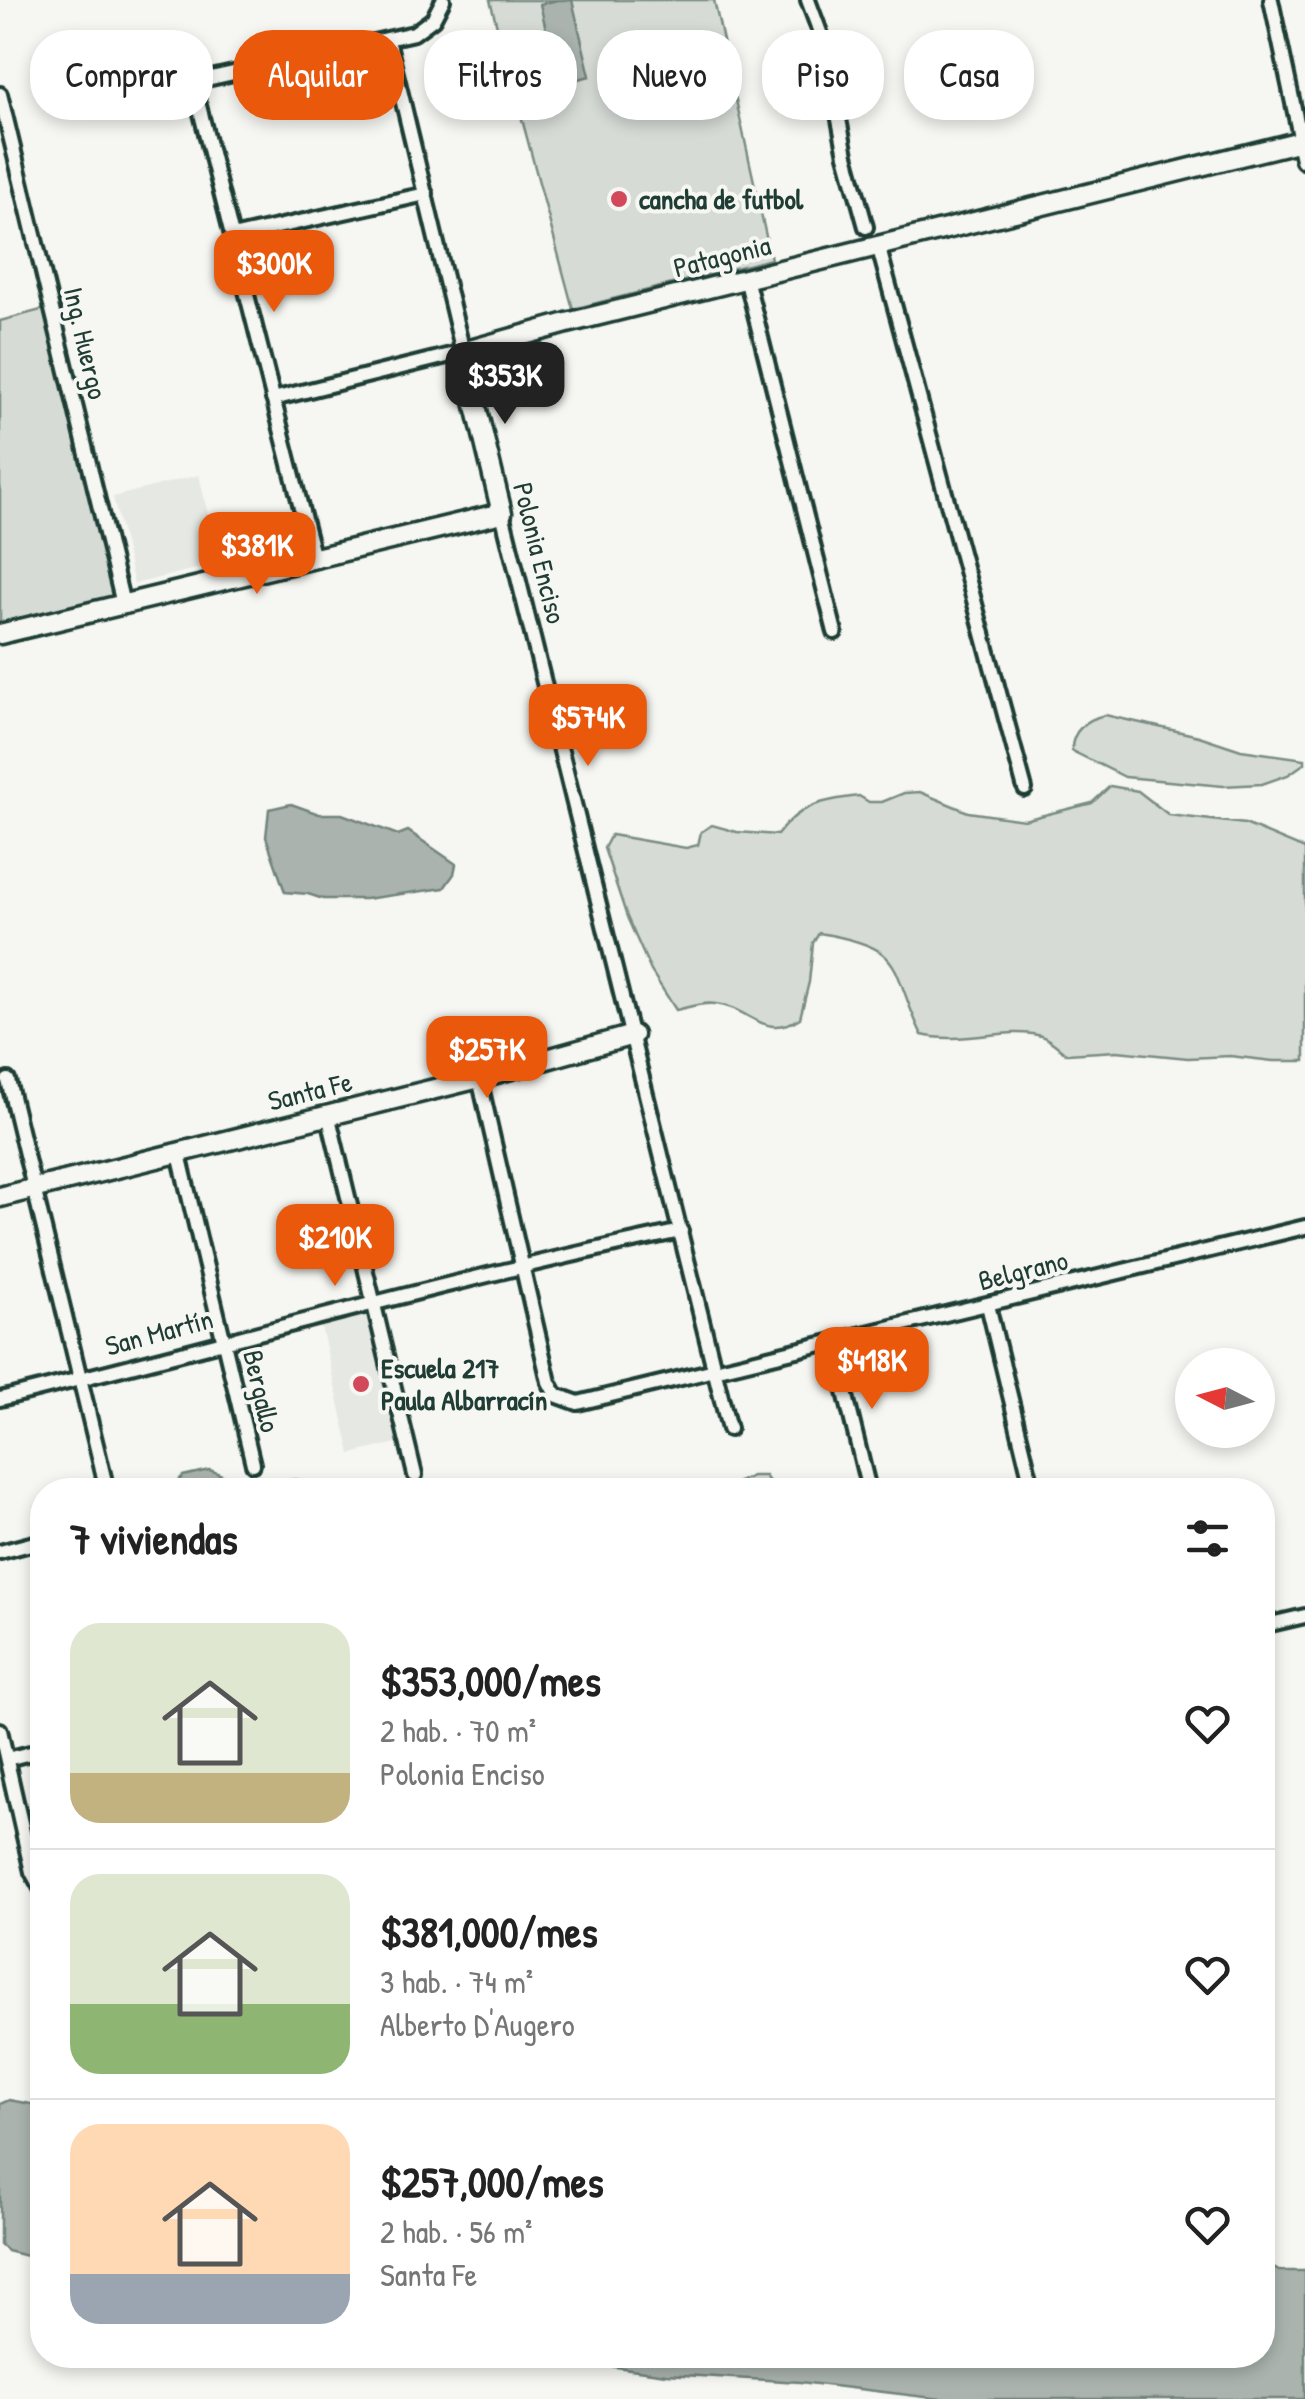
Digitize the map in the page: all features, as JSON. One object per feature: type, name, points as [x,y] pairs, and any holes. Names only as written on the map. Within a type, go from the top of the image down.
[{"type":"main road","name":"Patagonia","points":[[463,352],[746,278],[871,238],[1303,150]]},
{"type":"main road","name":"Polonia Enciso","points":[[463,352],[502,512]]},
{"type":"main road","points":[[0,634],[502,512]]},
{"type":"main road","name":"Santa Fe","points":[[0,1198],[633,1036]]},
{"type":"street","points":[[404,36],[433,19],[443,0]]},
{"type":"street","points":[[808,0],[824,43],[846,155],[1025,789]]},
{"type":"street","points":[[1271,0],[1303,150]]},
{"type":"street","points":[[233,74],[194,82],[314,559]]},
{"type":"street","name":"Ing. Huergo","points":[[0,94],[122,604]]},
{"type":"street","name":"Polonia Enciso","points":[[404,105],[463,352]]},
{"type":"street","points":[[232,237],[426,194]]},
{"type":"street","points":[[746,278],[834,632]]},
{"type":"street","name":"Patagonia","points":[[273,399],[463,352]]},
{"type":"street","name":"Polonia Enciso","points":[[502,512],[730,1429]]},
{"type":"street","points":[[478,1078],[522,1264]]},
{"type":"street","points":[[8,1080],[104,1478]]},
{"type":"street","points":[[328,1114],[414,1475]]},
{"type":"street","name":"Bergallo","points":[[179,1154],[253,1464]]},
{"type":"street","name":"Belgrano","points":[[522,1264],[549,1382],[556,1395],[578,1403],[1305,1227]]},
{"type":"street","name":"San Martín","points":[[0,1399],[374,1300],[681,1230]]},
{"type":"street","points":[[988,1305],[1030,1478]]},
{"type":"street","points":[[833,1343],[866,1478]]},
{"type":"street","points":[[0,1552],[30,1543]]},
{"type":"street","points":[[1275,1623],[1305,1616]]},
{"type":"street","points":[[0,1730],[30,1863]]},
{"type":"street","points":[[7,1759],[30,1753]]},
{"type":"shaded area","points":[[490,0],[714,0],[721,30],[597,30],[597,120],[740,120],[771,259],[573,309],[522,120],[577,120],[577,30],[498,30]]},
{"type":"shaded area","points":[[572,0],[590,76],[577,79],[577,30],[546,30],[540,4]]},
{"type":"shaded area","points":[[52,307],[123,604],[0,634],[0,321]]},
{"type":"shaded area","points":[[199,475],[219,563],[134,584],[113,497]]},
{"type":"shaded area","points":[[1105,715],[1199,736],[1241,750],[1305,759],[1305,763],[1288,775],[1262,784],[1223,786],[1125,777],[1072,751],[1081,727]]},
{"type":"shaded area","points":[[1110,786],[1138,791],[1169,815],[1245,824],[1305,849],[1305,1061],[1230,1056],[1188,1058],[1117,1051],[1067,1054],[1044,1037],[1028,1033],[953,1038],[922,1035],[898,976],[883,954],[848,939],[819,933],[813,943],[800,1018],[776,1026],[716,1004],[676,1010],[651,971],[627,917],[604,848],[611,835],[686,848],[698,845],[701,832],[712,825],[737,832],[777,835],[794,817],[813,806],[859,796],[869,802],[882,802],[904,793],[920,792],[968,812],[1024,820],[1092,803]]},
{"type":"shaded area","points":[[291,804],[319,814],[342,814],[398,835],[408,831],[456,864],[454,874],[444,888],[365,899],[323,899],[285,892],[266,837],[269,809]]},
{"type":"shaded area","name":"Escuela 217 Paula Albarracín","points":[[370,1315],[401,1442],[351,1454],[321,1327]]},
{"type":"shaded area","points":[[209,1470],[227,1478],[181,1478]]},
{"type":"shaded area","points":[[9,2100],[30,2104],[30,2257],[0,2245],[0,2104]]},
{"type":"shaded area","points":[[1275,2269],[1305,2271],[1305,2399],[942,2399],[800,2382],[623,2368],[1275,2368]]},
{"type":"place","name":"cancha de futbol","points":[[619,199]]},
{"type":"place","name":"Escuela 217 Paula Albarracín","points":[[361,1384]]}]
